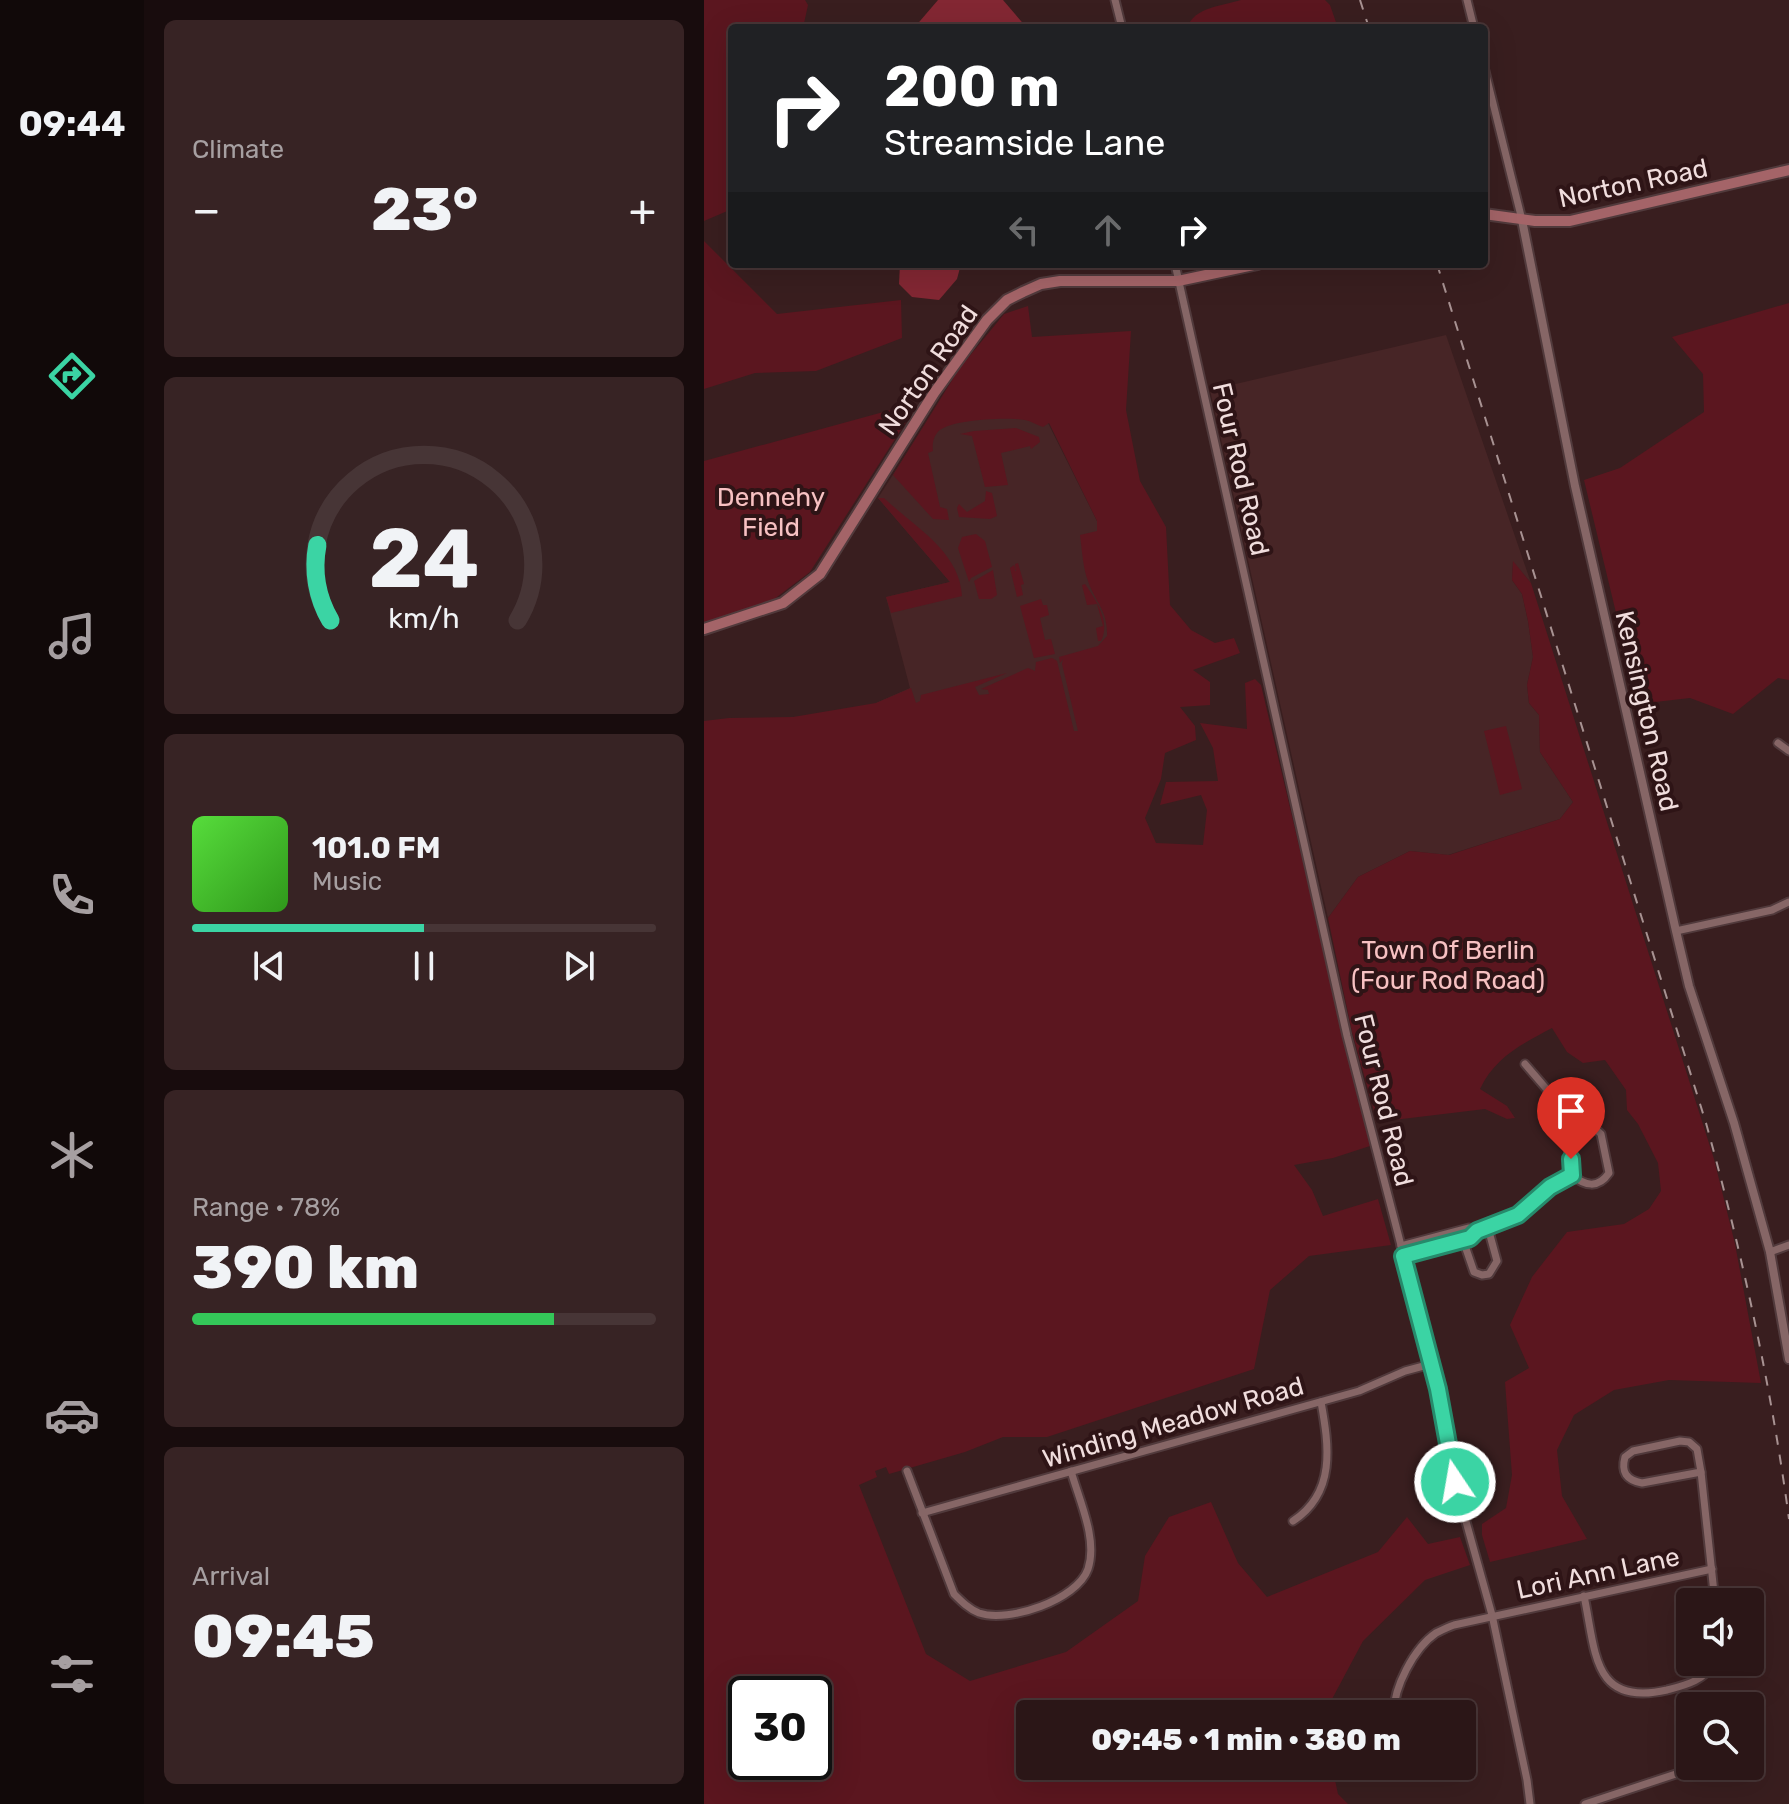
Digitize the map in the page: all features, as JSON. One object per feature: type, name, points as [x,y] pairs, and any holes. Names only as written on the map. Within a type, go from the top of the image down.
[{"type":"main road","name":"Norton Road","points":[[1488,215],[1553,223],[1570,221],[1789,170]]},
{"type":"main road","name":"Norton Road","points":[[704,629],[769,609],[787,600],[820,574],[934,393],[987,320],[1007,300],[1041,284],[1060,281],[1178,281],[1239,268]]},
{"type":"street","points":[[1115,0],[1121,24]]},
{"type":"street","points":[[1467,0],[1473,24]]},
{"type":"street","name":"Kensington Road","points":[[1488,83],[1522,220],[1575,486],[1676,931],[1689,986],[1734,1123],[1770,1252],[1789,1359]]},
{"type":"street","name":"Four Rod Road","points":[[1176,268],[1347,1036],[1431,1364],[1455,1482],[1492,1615],[1530,1804]]},
{"type":"street","points":[[1778,743],[1789,751]]},
{"type":"street","points":[[1676,931],[1772,910],[1789,902]]},
{"type":"street","points":[[1525,1064],[1575,1122]]},
{"type":"street","points":[[1587,1121],[1601,1134],[1609,1173],[1604,1181],[1595,1185],[1584,1185],[1572,1175],[1566,1138],[1575,1122],[1587,1121]]},
{"type":"street","points":[[1403,1256],[1470,1238],[1477,1231],[1518,1215],[1550,1187],[1572,1175]]},
{"type":"street","points":[[1401,1246],[1469,1228],[1477,1231]]},
{"type":"street","points":[[1463,1240],[1474,1272],[1489,1274],[1497,1261],[1488,1228]]},
{"type":"street","points":[[1770,1252],[1789,1245]]},
{"type":"street","name":"Winding Meadow Road","points":[[922,1513],[1359,1391],[1405,1371],[1431,1364]]},
{"type":"street","points":[[1293,1521],[1307,1512],[1317,1498],[1325,1476],[1328,1456],[1321,1402]]},
{"type":"street","points":[[1701,1472],[1642,1483],[1625,1476],[1623,1466],[1625,1457],[1633,1451],[1680,1441],[1689,1442],[1697,1449],[1701,1472],[1714,1588]]},
{"type":"street","points":[[907,1471],[954,1594],[965,1605],[993,1615],[1060,1599],[1082,1582],[1089,1567],[1090,1537],[1071,1471]]},
{"type":"street","name":"Lori Ann Lane","points":[[1395,1700],[1423,1645],[1436,1633],[1454,1625],[1712,1569]]},
{"type":"street","points":[[1584,1596],[1598,1663],[1614,1687],[1640,1695],[1686,1686],[1702,1676]]},
{"type":"street","points":[[1585,1804],[1676,1774]]},
{"type":"shaded area","points":[[938,0],[1003,0],[1024,24],[917,24]]},
{"type":"shaded area","points":[[900,268],[960,268],[957,279],[939,300],[912,297],[899,284]]},
{"type":"shaded area","points":[[1446,335],[1531,583],[1513,562],[1512,580],[1522,594],[1528,621],[1533,657],[1527,685],[1529,703],[1539,715],[1540,752],[1573,802],[1560,819],[1448,855],[1410,851],[1358,877],[1328,918],[1210,390]]},
{"type":"shaded area","points":[[946,392],[1048,423],[1097,521],[1097,531],[1133,617],[1079,768],[876,703],[910,688],[886,597],[950,582],[878,498]]},
{"type":"green space","points":[[704,0],[805,0],[808,5],[804,24],[728,24],[728,211],[704,221]]},
{"type":"green space","points":[[1241,0],[1325,0],[1337,24],[1189,24],[1202,11]]},
{"type":"green space","points":[[704,241],[777,314],[901,300],[902,338],[816,371],[755,373],[704,389]]},
{"type":"green space","points":[[1789,303],[1789,680],[1778,678],[1733,714],[1690,698],[1638,704],[1584,480],[1620,468],[1704,412],[1703,374],[1672,337]]},
{"type":"green space","points":[[1028,306],[1032,337],[1131,331],[1126,410],[1140,481],[1166,527],[1170,605],[1191,630],[1215,643],[1234,638],[1240,653],[1193,670],[1210,682],[1210,705],[1180,707],[1195,726],[1196,740],[1165,753],[1161,779],[1145,818],[1156,843],[1203,845],[1207,810],[1201,795],[1160,805],[1166,782],[1218,781],[1213,748],[1200,723],[1247,729],[1245,683],[1255,679],[1261,685],[1370,1146],[1333,1158],[1294,1165],[1312,1190],[1323,1216],[1378,1199],[1391,1245],[1309,1256],[1270,1290],[1254,1369],[1047,1437],[1003,1437],[965,1452],[889,1474],[886,1467],[875,1471],[877,1477],[859,1485],[926,1654],[970,1681],[1066,1652],[1138,1601],[1145,1556],[1169,1517],[1211,1502],[1238,1563],[1267,1597],[1378,1552],[1407,1517],[1428,1544],[1460,1537],[1470,1565],[1425,1580],[1363,1641],[1331,1700],[1016,1700],[1016,1780],[1335,1780],[1338,1794],[1348,1804],[704,1804],[704,721],[793,717],[876,703],[911,688],[916,703],[921,695],[1007,673],[975,687],[979,695],[989,694],[988,690],[981,689],[1028,668],[1035,671],[1036,662],[1052,658],[1057,661],[1074,731],[1078,731],[1063,659],[1060,663],[1059,657],[1098,646],[1107,636],[1103,613],[1086,576],[1080,535],[1097,531],[1097,521],[1049,423],[1043,427],[1025,420],[978,420],[943,428],[937,433],[933,451],[928,453],[940,507],[947,509],[949,520],[933,519],[893,475],[959,369],[1004,314]]},
{"type":"green space","name":"Dennehy Field","points":[[898,408],[911,414],[810,572],[769,603],[704,622],[704,461]]},
{"type":"green space","points":[[1016,428],[1039,437],[1040,442],[1031,449],[1030,446],[1001,453],[1008,485],[985,487],[972,436],[960,434]]},
{"type":"green space","points":[[986,491],[992,493],[997,516],[990,519],[959,517],[959,504],[967,512],[985,501]]},
{"type":"green space","points":[[878,498],[884,498],[944,553],[959,580],[962,596],[891,613],[886,597],[950,582]]},
{"type":"green space","points":[[976,534],[985,541],[992,567],[969,582],[958,548],[962,537]]},
{"type":"green space","name":"Town Of Berlin (Four Rod Road)","points":[[1513,561],[1531,583],[1714,1159],[1735,1244],[1761,1383],[1669,1380],[1614,1390],[1574,1415],[1557,1450],[1562,1496],[1587,1539],[1490,1562],[1482,1524],[1506,1508],[1512,1475],[1505,1382],[1529,1368],[1510,1325],[1532,1277],[1567,1232],[1624,1224],[1649,1209],[1661,1191],[1658,1163],[1638,1124],[1627,1110],[1626,1090],[1605,1060],[1583,1063],[1567,1052],[1552,1028],[1501,1060],[1480,1089],[1507,1106],[1515,1118],[1507,1119],[1485,1109],[1377,1122],[1352,1032],[1328,918],[1358,877],[1410,851],[1449,855],[1560,819],[1573,802],[1540,752],[1539,715],[1529,703],[1527,685],[1533,657],[1528,621],[1522,594],[1512,580]]},
{"type":"green space","points":[[1018,563],[1024,584],[1021,585],[1023,595],[1017,597],[1010,568],[1014,565],[1016,571],[1015,564]]},
{"type":"green space","points":[[993,570],[997,595],[991,599],[979,599],[974,581]]},
{"type":"green space","points":[[1085,584],[1098,604],[1103,619],[1104,634],[1101,641],[1098,641],[1096,628],[1103,626],[1097,604],[1087,605],[1082,585]]},
{"type":"green space","points":[[1041,599],[1043,605],[1047,605],[1049,615],[1040,618],[1045,640],[1051,639],[1055,654],[1034,658],[1020,606]]},
{"type":"green space","points":[[1506,726],[1522,789],[1500,795],[1484,731]]},
{"type":"railway","points":[[1360,0],[1368,24]]},
{"type":"railway","points":[[1438,268],[1706,1123],[1754,1320],[1774,1419],[1789,1519]]},
{"type":"route","points":[[1455,1482],[1438,1389],[1403,1256],[1470,1238],[1477,1231],[1518,1215],[1550,1187],[1572,1175],[1571,1159]]}]
